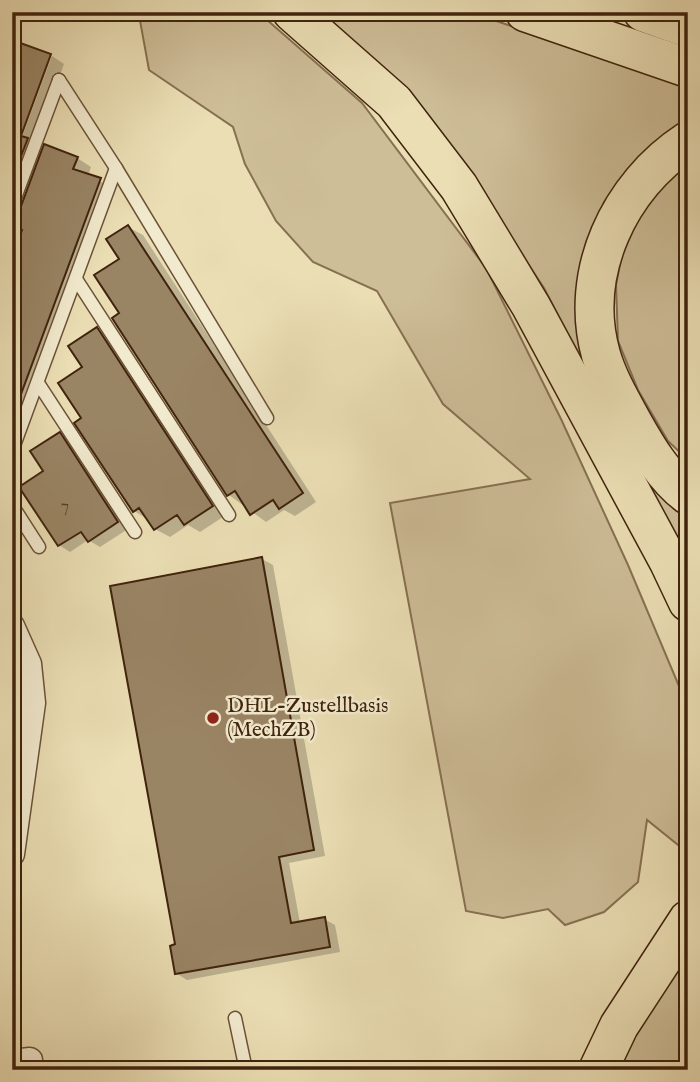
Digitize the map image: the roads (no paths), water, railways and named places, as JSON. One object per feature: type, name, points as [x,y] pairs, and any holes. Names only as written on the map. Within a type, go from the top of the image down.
[{"type":"highway","points":[[292,12],[394,102],[459,187],[531,306],[688,602]]},
{"type":"highway","points":[[525,12],[688,68]]},
{"type":"highway","points":[[643,12],[688,28]]},
{"type":"highway","points":[[688,141],[670,152],[644,177],[610,230],[596,278],[595,318],[601,355],[615,390],[657,461],[688,495]]},
{"type":"highway","points":[[598,1070],[619,1026],[688,920]]},
{"type":"street","points":[[12,626],[29,664],[33,702],[12,854]]},
{"type":"lane","points":[[12,206],[59,80],[117,168],[267,418]]},
{"type":"lane","points":[[12,451],[117,168]]},
{"type":"lane","points":[[76,279],[229,515]]},
{"type":"lane","points":[[38,383],[135,532]]},
{"type":"lane","points":[[12,505],[39,547]]},
{"type":"lane","points":[[235,1018],[246,1070]]},
{"type":"place","name":"DHL-Zustellbasis (MechZB)","points":[[213,718]]}]
